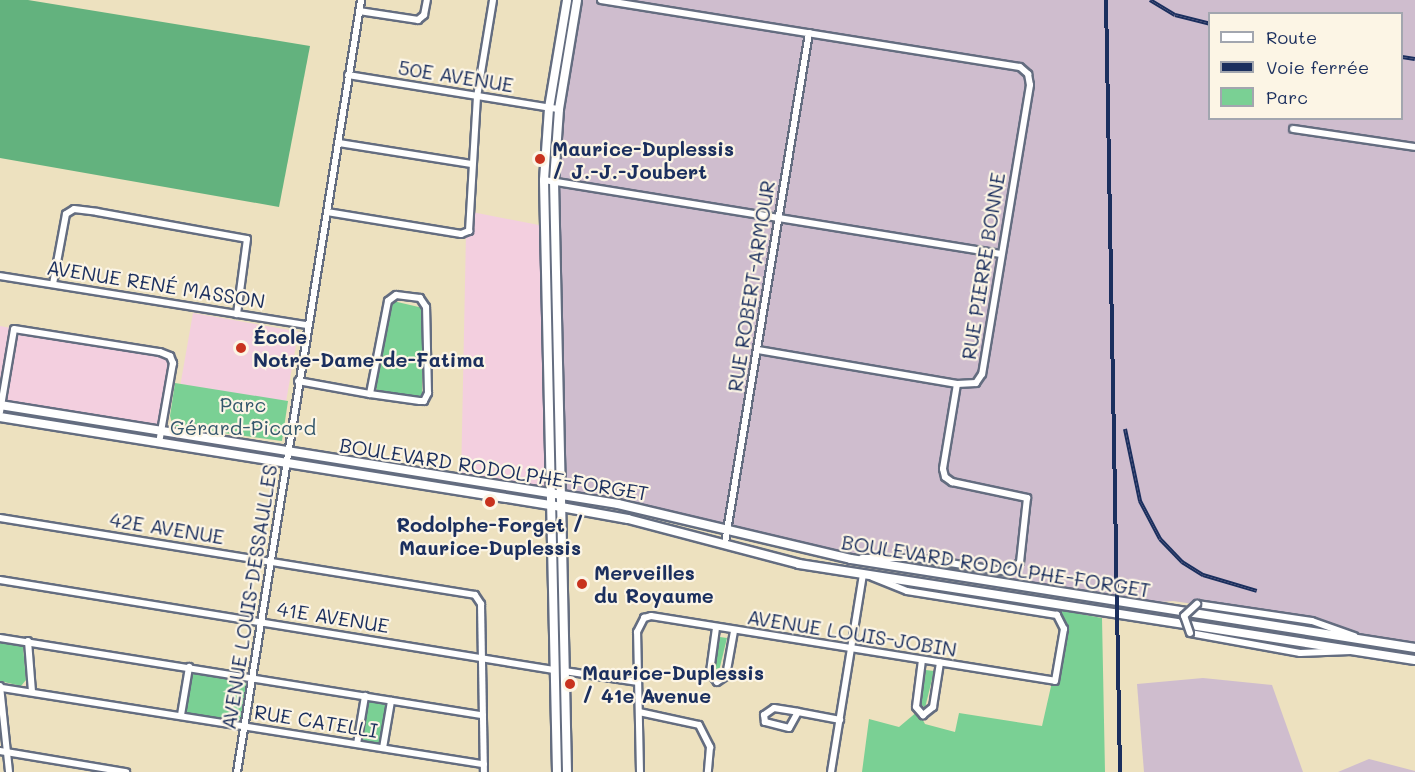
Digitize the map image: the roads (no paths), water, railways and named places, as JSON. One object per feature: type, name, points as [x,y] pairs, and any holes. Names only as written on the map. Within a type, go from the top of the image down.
[{"type":"street","name":"AVENUE LOUIS-DESSAULLES","points":[[237,772],[360,0]]},
{"type":"street","points":[[359,10],[418,20],[424,15],[427,0]]},
{"type":"street","points":[[327,212],[466,233],[472,212],[471,164],[477,97],[493,0]]},
{"type":"street","points":[[557,772],[544,180],[549,108],[567,0]]},
{"type":"street","points":[[567,772],[554,181],[559,109],[577,0]]},
{"type":"street","points":[[601,0],[809,33]]},
{"type":"street","name":"RUE PIERRE BONNE","points":[[809,33],[1020,67],[1028,74],[1030,85],[982,374],[976,383],[957,384],[943,469],[948,480],[1027,498],[1020,562],[1015,571],[916,558],[851,559]]},
{"type":"street","name":"RUE ROBERT-ARMOUR","points":[[725,543],[809,33]]},
{"type":"street","name":"50E AVENUE","points":[[348,75],[559,109]]},
{"type":"street","points":[[1293,129],[1415,147]]},
{"type":"street","points":[[339,143],[471,164]]},
{"type":"street","points":[[544,180],[1001,254]]},
{"type":"street","points":[[53,284],[66,214],[74,209],[97,212],[248,239],[237,314]]},
{"type":"street","name":"AVENUE RENÉ MASSON","points":[[0,276],[307,325]]},
{"type":"street","points":[[298,381],[370,394],[420,401],[427,397],[426,307],[420,298],[396,295],[388,301],[370,394]]},
{"type":"street","points":[[0,408],[14,329],[160,352],[170,356],[173,363],[159,443]]},
{"type":"street","points":[[758,350],[957,384]]},
{"type":"street","name":"BOULEVARD RODOLPHE-FORGET","points":[[0,408],[618,504],[802,550],[851,559],[1415,648]]},
{"type":"street","name":"BOULEVARD RODOLPHE-FORGET","points":[[0,417],[561,507],[725,543],[799,564],[1415,660]]},
{"type":"street","name":"42E AVENUE","points":[[0,518],[471,594],[481,604],[482,658]]},
{"type":"street","points":[[799,564],[802,550]]},
{"type":"street","points":[[831,772],[866,574]]},
{"type":"street","name":"BOULEVARD RODOLPHE-FORGET","points":[[866,574],[907,591],[1038,610],[1062,620],[1064,629],[1054,681]]},
{"type":"street","name":"41E AVENUE","points":[[0,580],[554,670]]},
{"type":"street","name":"BOULEVARD RODOLPHE-FORGET","points":[[1352,651],[1322,654],[1266,648],[1190,633],[1184,616],[1197,604],[1312,621],[1368,642]]},
{"type":"street","name":"AVENUE LOUIS-JOBIN","points":[[638,682],[637,632],[644,618],[1054,681]]},
{"type":"street","points":[[716,628],[710,672],[717,681],[726,675],[734,631]]},
{"type":"street","points":[[2,638],[483,715]]},
{"type":"street","points":[[28,641],[32,692]]},
{"type":"street","points":[[482,658],[484,772]]},
{"type":"street","points":[[922,660],[916,707],[922,715],[933,707],[940,663]]},
{"type":"street","points":[[181,715],[189,667]]},
{"type":"street","points":[[564,671],[638,682],[640,772]]},
{"type":"street","points":[[1,687],[4,751],[9,772]]},
{"type":"street","name":"RUE CATELLI","points":[[1,687],[484,764]]},
{"type":"street","points":[[357,744],[365,696]]},
{"type":"street","points":[[383,748],[391,701]]},
{"type":"street","points":[[798,712],[789,728],[765,722],[764,716],[774,708],[798,712],[840,720]]},
{"type":"street","points":[[639,712],[699,725],[710,747],[708,772]]},
{"type":"street","points":[[4,751],[126,772]]},
{"type":"railway","points":[[1106,0],[1120,772]]},
{"type":"railway","points":[[1150,0],[1175,15],[1208,23]]},
{"type":"railway","points":[[1403,57],[1415,59]]},
{"type":"railway","points":[[1125,429],[1140,501],[1160,539],[1182,562],[1203,575],[1257,591]]},
{"type":"place","name":"Maurice-Duplessis / J.-J.-Joubert","points":[[540,159]]},
{"type":"place","name":"École Notre-Dame-de-Fatima","points":[[241,348]]},
{"type":"place","name":"Rodolphe-Forget / Maurice-Duplessis","points":[[490,502]]},
{"type":"place","name":"Merveilles du Royaume","points":[[582,584]]},
{"type":"place","name":"Maurice-Duplessis / 41e Avenue","points":[[570,684]]},
{"type":"park label","name":"Parc Gérard-Picard","points":[[243,416]]}]
